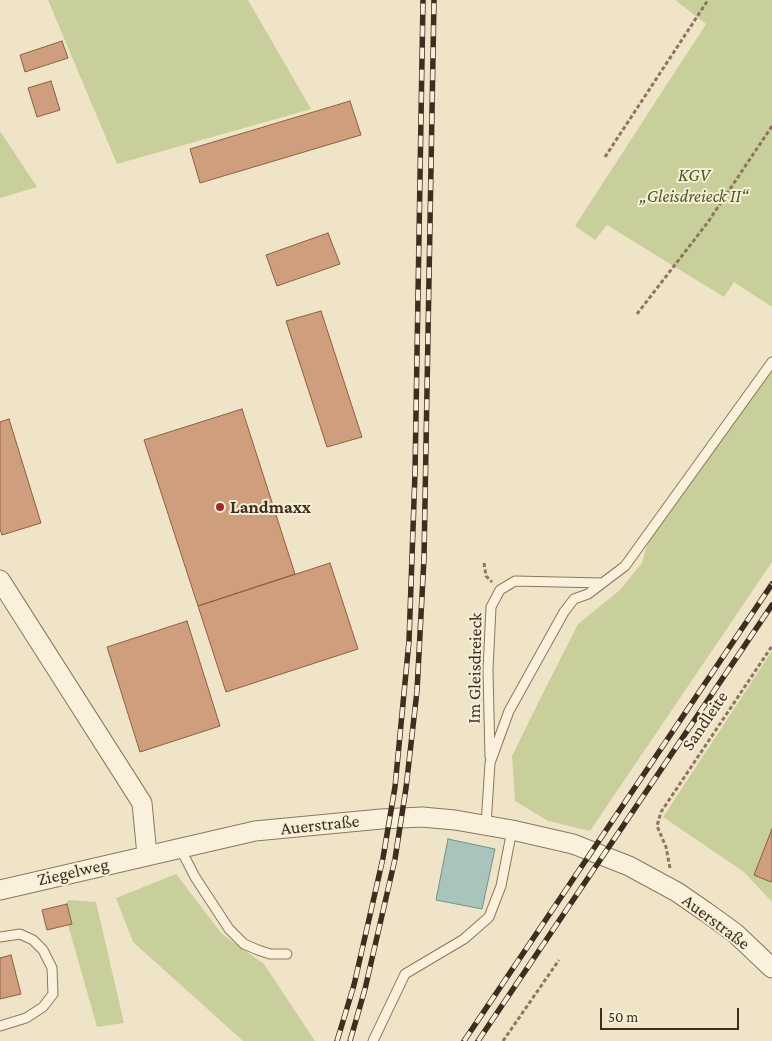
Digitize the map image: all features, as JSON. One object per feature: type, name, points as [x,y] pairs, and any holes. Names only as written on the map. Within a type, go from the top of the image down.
[{"type":"street","points":[[0,580],[142,803],[147,855]]},
{"type":"street","name":"Auerstraße","points":[[147,855],[255,831],[381,819],[422,817],[486,824],[584,848],[629,866],[672,889],[735,933],[772,968]]},
{"type":"street","name":"Ziegelweg","points":[[0,890],[147,855]]},
{"type":"lane","name":"Im Gleisdreieck","points":[[490,763],[509,710],[564,612],[574,599],[588,594],[625,566],[772,362]]},
{"type":"lane","points":[[500,590],[516,581],[602,582]]},
{"type":"lane","name":"Im Gleisdreieck","points":[[486,824],[490,763],[488,670],[490,616],[491,607],[500,590]]},
{"type":"lane","points":[[374,1041],[405,974],[464,939],[489,917],[501,886],[512,830]]},
{"type":"lane","points":[[180,848],[195,877],[229,929],[244,944],[270,954],[287,954]]},
{"type":"lane","points":[[0,937],[20,934],[33,940],[44,950],[52,968],[52,994],[43,1007],[26,1018],[0,1026]]},
{"type":"path","points":[[604,157],[708,0]]},
{"type":"path","points":[[637,314],[708,222],[772,126]]},
{"type":"path","points":[[484,564],[486,576],[500,590]]},
{"type":"path","name":"Sandleite","points":[[672,889],[670,862],[657,826],[661,812],[772,646]]},
{"type":"path","points":[[503,1041],[559,960]]},
{"type":"green space","points":[[48,0],[248,0],[311,109],[117,164]]},
{"type":"green space","name":"KGV „Gleisdreieck II“","points":[[675,0],[772,0],[772,307],[734,282],[724,297],[607,225],[595,240],[575,226],[706,24]]},
{"type":"green space","points":[[0,131],[37,187],[0,198]]},
{"type":"green space","points":[[772,362],[772,562],[590,831],[548,821],[515,801],[512,756],[578,624],[620,590],[642,563],[651,530]]},
{"type":"green space","points":[[772,651],[772,902],[744,872],[663,817]]},
{"type":"green space","points":[[176,874],[222,934],[264,964],[315,1041],[243,1041],[133,942],[116,898]]},
{"type":"green space","points":[[67,901],[96,902],[124,1023],[97,1027],[68,925],[72,923]]},
{"type":"water","points":[[448,839],[495,849],[482,909],[436,900]]},
{"type":"building","points":[[62,41],[68,58],[25,72],[20,55]]},
{"type":"building","points":[[51,81],[60,110],[37,117],[28,88]]},
{"type":"building","points":[[350,101],[361,135],[200,183],[190,149]]},
{"type":"building","points":[[328,233],[340,264],[277,286],[266,255]]},
{"type":"building","points":[[321,311],[362,437],[327,447],[286,321]]},
{"type":"building","name":"Landmaxx","points":[[242,409],[295,574],[198,606],[144,440]]},
{"type":"building","points":[[9,419],[41,523],[2,535],[0,529],[0,422]]},
{"type":"building","points":[[330,563],[358,649],[226,692],[198,606]]},
{"type":"building","points":[[187,621],[220,726],[140,752],[107,647]]},
{"type":"building","points":[[772,829],[772,880],[771,882],[754,875]]},
{"type":"building","points":[[67,904],[72,924],[47,930],[42,910]]},
{"type":"building","points":[[11,955],[21,994],[0,999],[0,958]]},
{"type":"railway","points":[[337,1041],[354,985],[383,858],[395,787],[409,641],[415,473],[423,0]]},
{"type":"railway","points":[[350,1041],[365,989],[395,859],[406,788],[417,691],[424,558],[434,0]]},
{"type":"railway","points":[[464,1041],[772,584]]},
{"type":"railway","points":[[478,1041],[772,605]]},
{"type":"place","name":"Landmaxx","points":[[220,507]]}]
